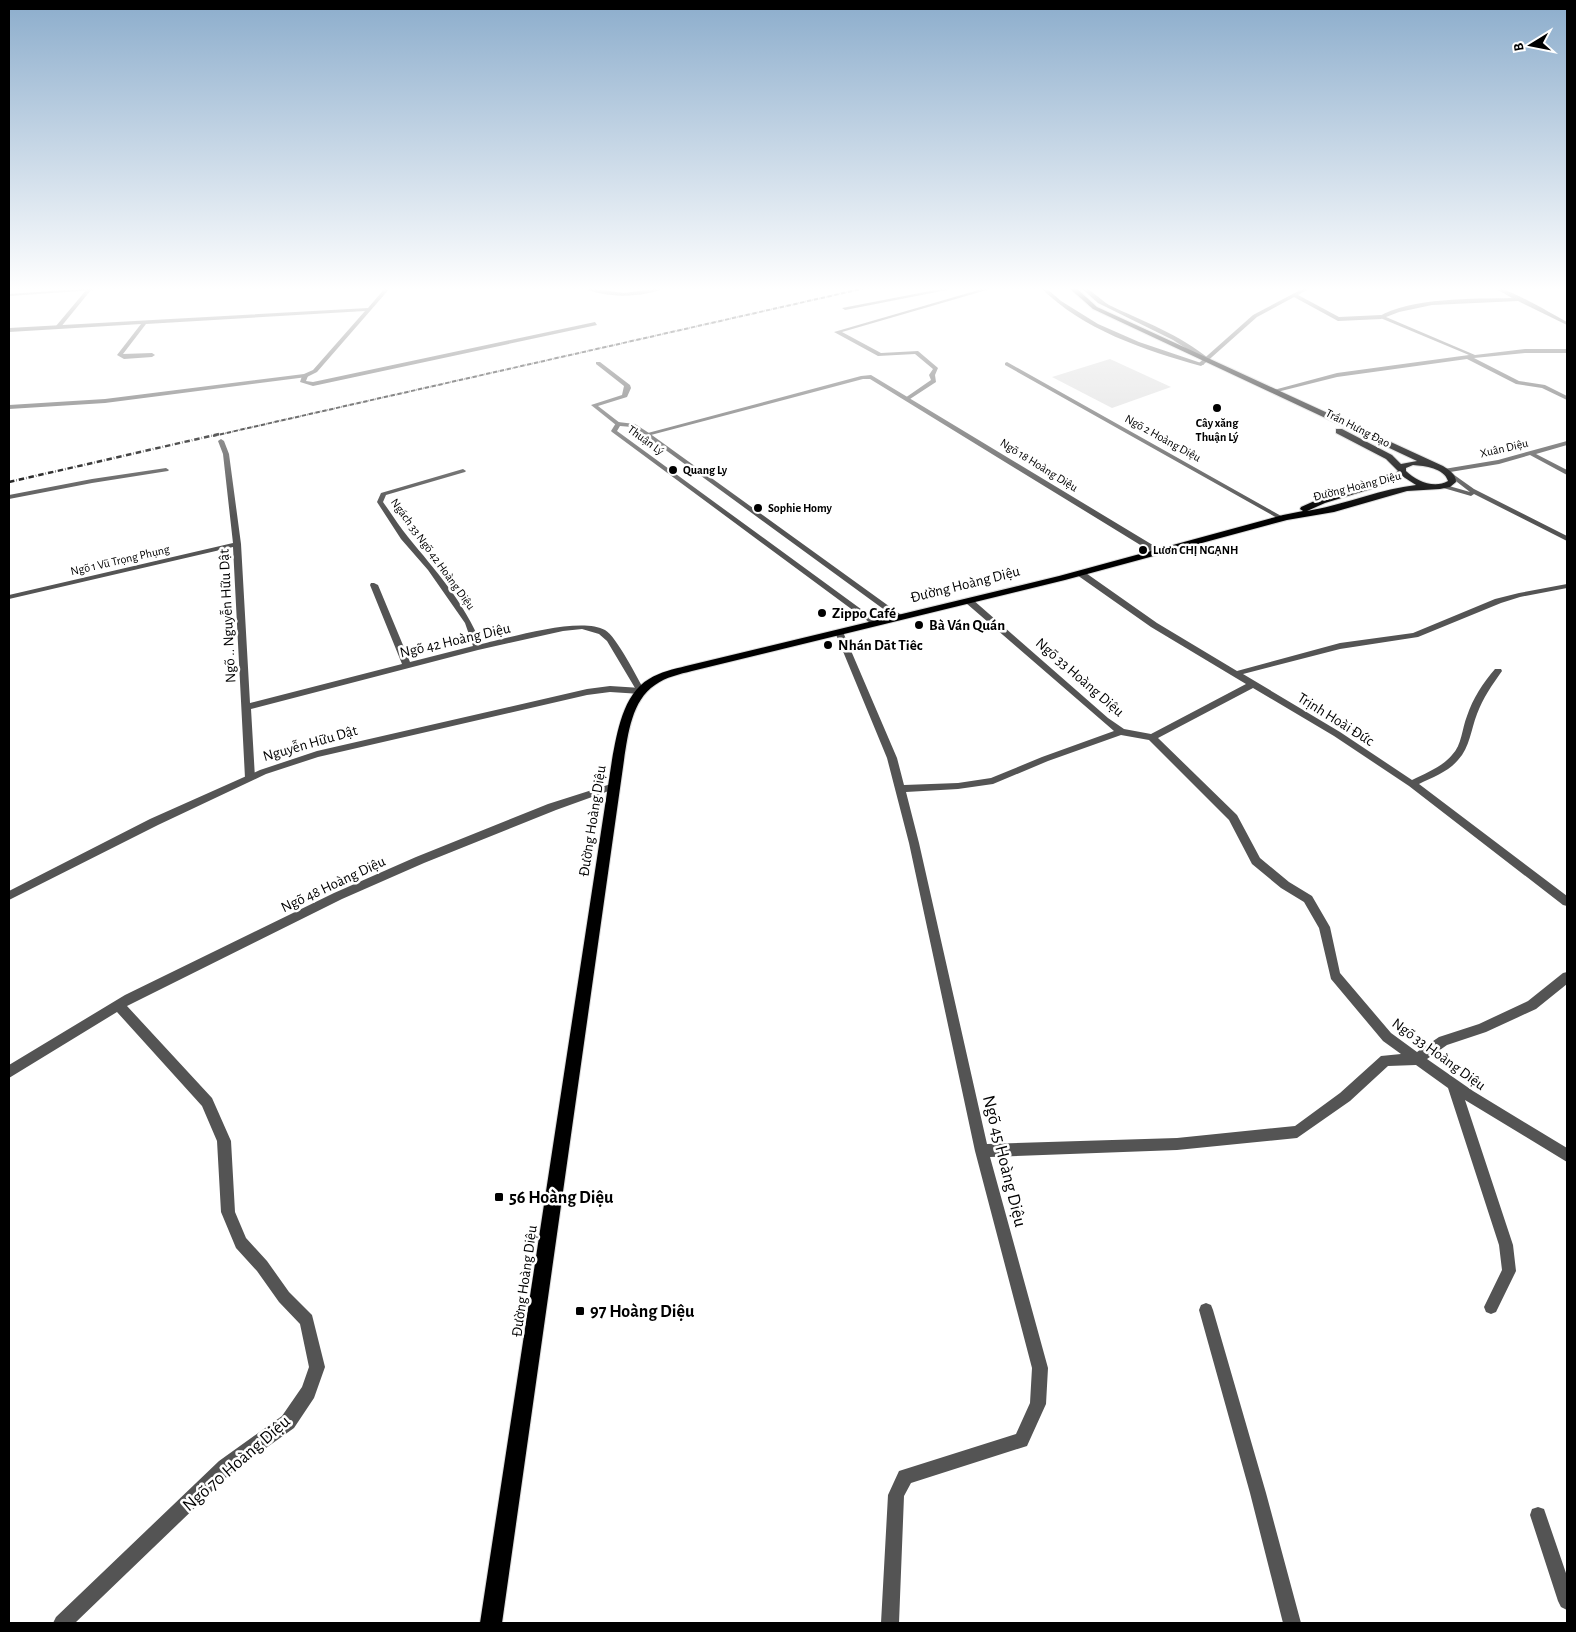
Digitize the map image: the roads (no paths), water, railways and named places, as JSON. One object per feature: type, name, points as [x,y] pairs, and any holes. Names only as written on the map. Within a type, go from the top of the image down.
[{"type":"main road","name":"Trần Hưng Đạo","points":[[1206,363],[1394,460],[1401,471],[1417,483],[1438,486]]},
{"type":"main road","points":[[1207,363],[1273,391],[1444,471],[1452,482],[1438,486]]},
{"type":"main road","name":"Đường Hoàng Diệu","points":[[1284,517],[1322,501],[1394,479],[1403,466],[1413,463],[1444,471]]},
{"type":"main road","name":"Đường Hoàng Diệu","points":[[487,1621],[614,786],[623,734],[630,714],[642,691],[648,684],[664,676],[1080,573],[1284,517],[1334,509],[1406,489],[1438,486]]},
{"type":"street","points":[[9,407],[105,400],[305,376],[315,371],[322,363]]},
{"type":"street","points":[[305,376],[303,382],[313,384],[411,363]]},
{"type":"street","points":[[598,363],[627,385],[628,388],[625,396],[594,405],[618,424]]},
{"type":"street","points":[[908,398],[934,381],[932,375],[936,369],[929,363]]},
{"type":"street","points":[[1273,391],[1337,375],[1421,363]]},
{"type":"street","points":[[1484,363],[1518,383],[1543,386],[1567,398]]},
{"type":"street","name":"Ngõ 2 Hoàng Diệu","points":[[1007,364],[1284,517]]},
{"type":"street","name":"Ngõ 18 Hoàng Diệu","points":[[647,434],[863,377],[871,377],[1158,552]]},
{"type":"street","name":"Thuận Lý","points":[[876,623],[614,431],[618,424],[633,425],[647,434],[900,617]]},
{"type":"street","name":"Ngõ .. Nguyễn Hữu Dật","points":[[221,441],[226,454],[237,544],[250,778]]},
{"type":"street","name":"Xuân Diệu","points":[[1444,471],[1499,462],[1567,443]]},
{"type":"street","points":[[1530,453],[1567,473]]},
{"type":"street","points":[[9,497],[92,481],[166,470]]},
{"type":"street","points":[[1444,471],[1472,490],[1567,538]]},
{"type":"street","name":"Ngách 33 Ngõ 42 Hoàng Diệu","points":[[463,472],[383,494],[380,502],[404,538],[431,568],[469,623],[478,647]]},
{"type":"street","points":[[1438,486],[1467,492],[1507,508]]},
{"type":"street","name":"Ngõ 1 Vũ Trọng Phụng","points":[[9,597],[237,544]]},
{"type":"street","name":"Trịnh Hoài Đức","points":[[1080,573],[1154,625],[1337,734],[1412,784],[1567,902]]},
{"type":"street","points":[[374,585],[407,665]]},
{"type":"street","points":[[1235,674],[1340,646],[1415,635],[1498,601],[1567,586]]},
{"type":"street","name":"Ngõ 33 Hoàng Diệu","points":[[969,601],[1121,732],[1152,737],[1233,818],[1256,861],[1285,885],[1308,899],[1324,927],[1335,975],[1386,1036],[1453,1084],[1567,1155]]},
{"type":"street","name":"Ngõ 42 Hoàng Diệu","points":[[246,707],[478,647],[563,629],[582,627],[602,632],[610,640],[642,691]]},
{"type":"street","name":"Ngõ 45 Hoàng Diệu","points":[[838,632],[892,758],[901,789],[982,1151],[1040,1368],[1038,1404],[1021,1440],[905,1477],[896,1495],[890,1623]]},
{"type":"street","points":[[1412,784],[1447,765],[1456,756],[1463,746],[1472,714],[1484,688],[1498,671]]},
{"type":"street","points":[[1152,737],[1253,684]]},
{"type":"street","name":"Nguyễn Hữu Dật","points":[[9,896],[154,822],[250,778],[317,754],[410,731],[587,692],[610,689],[642,691]]},
{"type":"street","points":[[901,789],[958,786],[993,780],[1121,732]]},
{"type":"street","name":"Ngõ 48 Hoàng Diệu","points":[[9,1072],[118,1005],[338,896],[420,860],[552,807],[614,786]]},
{"type":"street","points":[[982,1151],[1177,1144],[1296,1132],[1345,1097],[1385,1060],[1417,1058],[1443,1041],[1482,1028],[1532,1005],[1567,977]]},
{"type":"street","name":"Ngõ 70 Hoàng Diệu","points":[[62,1623],[225,1468],[288,1422],[308,1392],[317,1367],[307,1320],[284,1297],[262,1266],[241,1243],[228,1212],[224,1140],[207,1102],[118,1005]]},
{"type":"street","points":[[1453,1084],[1506,1245],[1509,1271],[1491,1307]]},
{"type":"street","points":[[1206,1310],[1258,1493],[1292,1623]]},
{"type":"street","points":[[1538,1515],[1567,1601]]},
{"type":"railway","points":[[213,436],[534,363]]},
{"type":"railway","points":[[9,482],[219,434]]},
{"type":"place","name":"Cây xăng Thuận Lý","points":[[1217,408]]},
{"type":"place","name":"Quang Ly","points":[[673,470]]},
{"type":"place","name":"Sophie Homy","points":[[758,508]]},
{"type":"place","name":"Lươn CHỊ NGẠNH","points":[[1143,550]]},
{"type":"place","name":"Zippo Café","points":[[822,613]]},
{"type":"place","name":"Bà Ván Quán","points":[[919,625]]},
{"type":"place","name":"Nhán Dăt Tiêc","points":[[828,645]]},
{"type":"place","name":"56 Hoàng Diệu","points":[[499,1197]]},
{"type":"place","name":"97 Hoàng Diệu","points":[[580,1311]]}]
